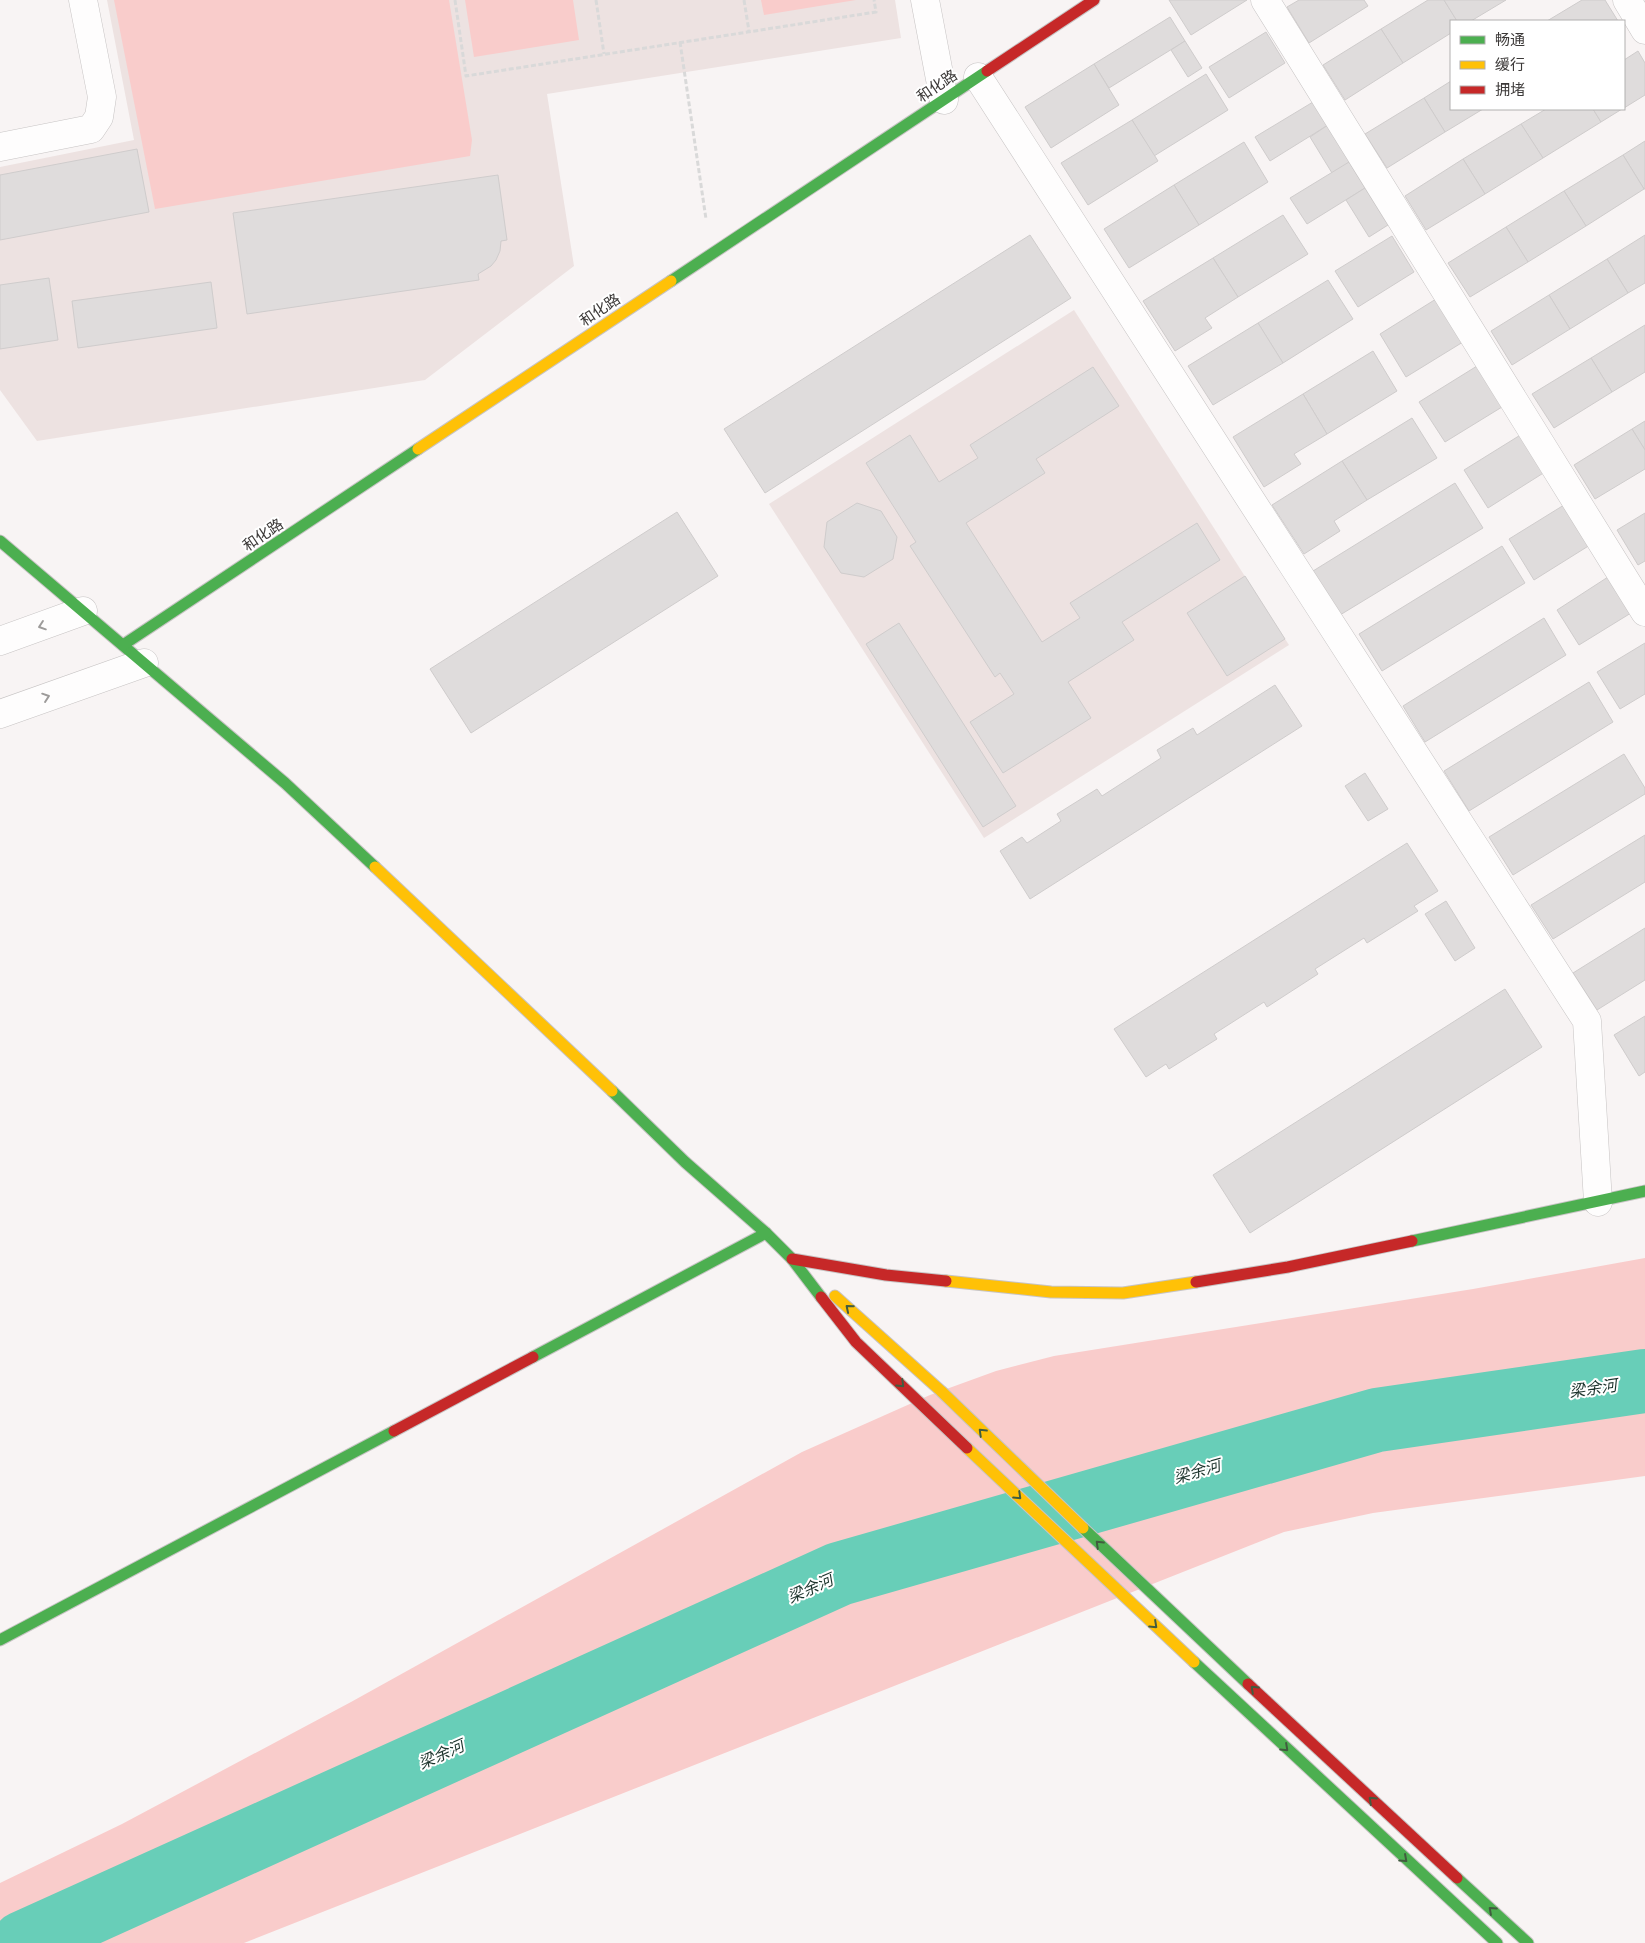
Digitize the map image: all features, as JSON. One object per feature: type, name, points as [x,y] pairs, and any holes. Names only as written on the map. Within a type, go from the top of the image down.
[{"type":"main road","name":"和化路","points":[[123,645],[1094,0]]},
{"type":"main road","points":[[0,541],[285,783],[503,987],[685,1162],[766,1233],[792,1259],[886,1340],[1134,1577],[1417,1842],[1528,1943]]},
{"type":"main road","points":[[792,1259],[886,1274],[1052,1292],[1123,1293],[1288,1267],[1645,1192]]},
{"type":"main road","points":[[0,1640],[766,1233]]},
{"type":"main road","points":[[792,1259],[856,1342],[1118,1592],[1497,1943]]},
{"type":"street","points":[[0,147],[92,129],[100,117],[102,97],[83,0]]},
{"type":"street","points":[[925,0],[944,100]]},
{"type":"street","points":[[1265,0],[1645,612]]},
{"type":"street","points":[[1626,0],[1645,30]]},
{"type":"street","points":[[978,77],[1587,1021],[1598,1202]]},
{"type":"street","points":[[0,641],[83,611]]},
{"type":"street","points":[[0,714],[144,663]]},
{"type":"path","points":[[455,0],[466,76],[876,12],[874,0]]},
{"type":"path","points":[[596,0],[604,54]]},
{"type":"path","points":[[744,0],[749,32]]},
{"type":"path","points":[[680,42],[712,254]]},
{"type":"shaded area","points":[[107,0],[895,0],[901,38],[547,94],[574,266],[425,380],[37,441],[0,390],[0,167],[134,140]]},
{"type":"shaded area","points":[[114,0],[449,0],[472,140],[470,156],[155,209]]},
{"type":"shaded area","points":[[465,0],[573,0],[579,40],[474,57]]},
{"type":"shaded area","points":[[761,0],[856,0],[764,15]]},
{"type":"shaded area","points":[[1074,310],[1289,645],[984,838],[769,504]]},
{"type":"shaded area","points":[[1645,1258],[1645,1476],[1373,1513],[1284,1532],[244,1943],[0,1943],[0,1883],[122,1824],[351,1702],[802,1452],[930,1395],[996,1371],[1054,1356],[1473,1289]]},
{"type":"building","points":[[1169,0],[1247,0],[1191,35]]},
{"type":"building","points":[[1299,0],[1364,0],[1368,6],[1309,43],[1287,7]]},
{"type":"building","points":[[1428,0],[1444,0],[1456,20],[1450,20],[1450,34],[1403,63],[1381,29]]},
{"type":"building","points":[[1444,0],[1506,0],[1473,20],[1456,20]]},
{"type":"building","points":[[1582,0],[1605,0],[1617,20],[1549,20]]},
{"type":"building","points":[[1170,17],[1185,41],[1109,88],[1094,64]]},
{"type":"building","points":[[1381,29],[1403,63],[1345,100],[1323,65]]},
{"type":"building","points":[[1266,32],[1285,63],[1229,98],[1209,67]]},
{"type":"building","points":[[1185,41],[1202,68],[1188,77],[1171,50]]},
{"type":"building","points":[[1638,51],[1645,63],[1645,95],[1625,107],[1625,59]]},
{"type":"building","points":[[1094,64],[1119,105],[1051,148],[1025,107]]},
{"type":"building","points":[[1206,74],[1228,110],[1154,156],[1132,120]]},
{"type":"building","points":[[1450,82],[1450,110],[1481,110],[1445,132],[1424,98]]},
{"type":"building","points":[[1424,98],[1445,132],[1387,168],[1365,134]]},
{"type":"building","points":[[1313,102],[1328,125],[1270,161],[1255,137]]},
{"type":"building","points":[[1544,110],[1594,110],[1601,122],[1543,158],[1521,124]]},
{"type":"building","points":[[1594,110],[1620,110],[1601,122]]},
{"type":"building","points":[[1132,120],[1158,161],[1088,205],[1061,163]]},
{"type":"building","points":[[1521,124],[1543,158],[1485,194],[1463,159]]},
{"type":"building","points":[[1328,125],[1350,162],[1332,173],[1310,137]]},
{"type":"building","points":[[1645,141],[1645,189],[1644,189],[1623,155]]},
{"type":"building","points":[[1244,142],[1268,182],[1199,225],[1174,185]]},
{"type":"building","points":[[137,149],[149,212],[0,240],[0,175]]},
{"type":"building","points":[[1623,155],[1644,189],[1586,226],[1564,191]]},
{"type":"building","points":[[1463,159],[1485,194],[1426,230],[1405,196]]},
{"type":"building","points":[[1349,162],[1365,188],[1307,224],[1290,198]]},
{"type":"building","points":[[498,175],[507,240],[501,241],[500,251],[496,260],[491,266],[478,274],[479,280],[247,314],[233,213]]},
{"type":"building","points":[[1174,185],[1199,225],[1129,268],[1104,229]]},
{"type":"building","points":[[1365,188],[1388,225],[1369,237],[1346,200]]},
{"type":"building","points":[[1564,191],[1586,226],[1528,262],[1506,227]]},
{"type":"building","points":[[1283,215],[1308,254],[1238,297],[1213,258]]},
{"type":"building","points":[[1506,227],[1528,262],[1470,297],[1448,263]]},
{"type":"building","points":[[1030,235],[1071,298],[765,493],[724,429]]},
{"type":"building","points":[[1645,235],[1645,283],[1628,293],[1607,259]]},
{"type":"building","points":[[1392,236],[1414,272],[1358,307],[1335,271]]},
{"type":"building","points":[[1213,258],[1238,297],[1205,318],[1212,328],[1175,351],[1143,301]]},
{"type":"building","points":[[1607,259],[1628,293],[1570,329],[1549,295]]},
{"type":"building","points":[[49,278],[58,340],[0,349],[0,285]]},
{"type":"building","points":[[1328,280],[1353,319],[1283,363],[1258,323]]},
{"type":"building","points":[[211,282],[217,328],[78,348],[72,301]]},
{"type":"building","points":[[1549,295],[1570,329],[1512,365],[1491,331]]},
{"type":"building","points":[[1436,299],[1463,342],[1406,377],[1380,334]]},
{"type":"building","points":[[1258,323],[1283,363],[1213,405],[1188,366]]},
{"type":"building","points":[[1645,325],[1645,372],[1612,392],[1591,358]]},
{"type":"building","points":[[1373,351],[1397,391],[1327,434],[1303,394]]},
{"type":"building","points":[[1591,358],[1612,392],[1554,428],[1532,394]]},
{"type":"building","points":[[1477,366],[1502,407],[1445,442],[1419,402]]},
{"type":"building","points":[[1093,367],[1119,406],[1036,459],[1045,473],[966,523],[1042,642],[1080,618],[1070,603],[1197,523],[1220,560],[1122,622],[1134,640],[1068,682],[1091,718],[1003,773],[970,722],[1014,694],[1000,673],[995,677],[910,546],[916,542],[866,463],[910,435],[939,482],[978,458],[970,445]]},
{"type":"building","points":[[1303,394],[1327,434],[1294,454],[1301,464],[1264,487],[1233,437]]},
{"type":"building","points":[[1412,418],[1437,458],[1367,500],[1342,461]]},
{"type":"building","points":[[1645,421],[1645,450],[1632,429]]},
{"type":"building","points":[[1632,429],[1645,450],[1645,469],[1595,499],[1574,465]]},
{"type":"building","points":[[1522,434],[1545,472],[1488,508],[1464,470]]},
{"type":"building","points":[[1342,461],[1367,500],[1334,521],[1340,531],[1304,554],[1272,505]]},
{"type":"building","points":[[1455,483],[1483,528],[1340,615],[1313,571]]},
{"type":"building","points":[[857,503],[881,511],[897,537],[893,559],[864,577],[841,573],[824,547],[827,522]]},
{"type":"building","points":[[1564,505],[1590,545],[1534,580],[1509,539]]},
{"type":"building","points":[[677,512],[718,576],[471,733],[430,669]]},
{"type":"building","points":[[1645,513],[1645,561],[1638,565],[1617,530]]},
{"type":"building","points":[[1502,546],[1525,583],[1382,671],[1359,634]]},
{"type":"building","points":[[1245,576],[1285,639],[1227,676],[1187,613]]},
{"type":"building","points":[[1608,577],[1631,613],[1579,645],[1557,610]]},
{"type":"building","points":[[1544,618],[1566,655],[1425,742],[1403,706]]},
{"type":"building","points":[[899,623],[1016,806],[983,827],[866,644]]},
{"type":"building","points":[[1645,643],[1645,694],[1620,709],[1597,672]]},
{"type":"building","points":[[1589,682],[1613,722],[1469,811],[1444,771]]},
{"type":"building","points":[[1275,685],[1302,726],[1030,899],[1000,851],[1022,837],[1027,843],[1061,821],[1057,814],[1097,789],[1102,796],[1161,758],[1157,750],[1193,728],[1197,735]]},
{"type":"building","points":[[1624,754],[1645,788],[1645,794],[1513,875],[1489,837]]},
{"type":"building","points":[[1365,773],[1388,809],[1368,821],[1345,786]]},
{"type":"building","points":[[1645,835],[1645,882],[1553,939],[1531,905]]},
{"type":"building","points":[[1407,843],[1438,891],[1414,906],[1418,911],[1367,943],[1364,938],[1315,969],[1318,974],[1267,1007],[1264,1002],[1214,1034],[1217,1039],[1169,1069],[1166,1064],[1146,1077],[1114,1029]]},
{"type":"building","points":[[1446,901],[1475,948],[1455,961],[1425,914]]},
{"type":"building","points":[[1645,928],[1645,980],[1597,1010],[1573,973]]},
{"type":"building","points":[[1505,989],[1542,1047],[1250,1233],[1213,1175]]},
{"type":"building","points":[[1645,1016],[1645,1072],[1639,1076],[1614,1035]]},
{"type":"waterway","name":"梁余河","points":[[23,1943],[839,1574],[1377,1420],[1645,1381]]},
{"type":"traffic: fast","points":[[671,281],[987,71]]},
{"type":"traffic: fast","points":[[123,645],[418,449]]},
{"type":"traffic: fast","points":[[0,541],[285,783],[375,867]]},
{"type":"traffic: fast","points":[[612,1091],[685,1162],[766,1233],[792,1259],[821,1297]]},
{"type":"traffic: fast","points":[[1412,1241],[1645,1191]]},
{"type":"traffic: fast","points":[[533,1357],[766,1233]]},
{"type":"traffic: fast","points":[[0,1640],[394,1431]]},
{"type":"traffic: fast","points":[[1083,1528],[1248,1684]]},
{"type":"traffic: fast","points":[[1194,1662],[1497,1943]]},
{"type":"traffic: fast","points":[[1457,1878],[1528,1943]]},
{"type":"traffic: slow","points":[[418,449],[671,281]]},
{"type":"traffic: slow","points":[[375,867],[612,1091]]},
{"type":"traffic: slow","points":[[946,1281],[1051,1292],[1123,1293],[1196,1282]]},
{"type":"traffic: slow","points":[[835,1296],[941,1391],[1083,1528]]},
{"type":"traffic: slow","points":[[967,1448],[1194,1662]]},
{"type":"traffic: jam","points":[[987,71],[1094,0]]},
{"type":"traffic: jam","points":[[1196,1282],[1288,1267],[1412,1241]]},
{"type":"traffic: jam","points":[[792,1259],[886,1275],[946,1281]]},
{"type":"traffic: jam","points":[[821,1297],[856,1342],[967,1448]]},
{"type":"traffic: jam","points":[[394,1431],[533,1357]]},
{"type":"traffic: jam","points":[[1248,1684],[1457,1878]]}]
